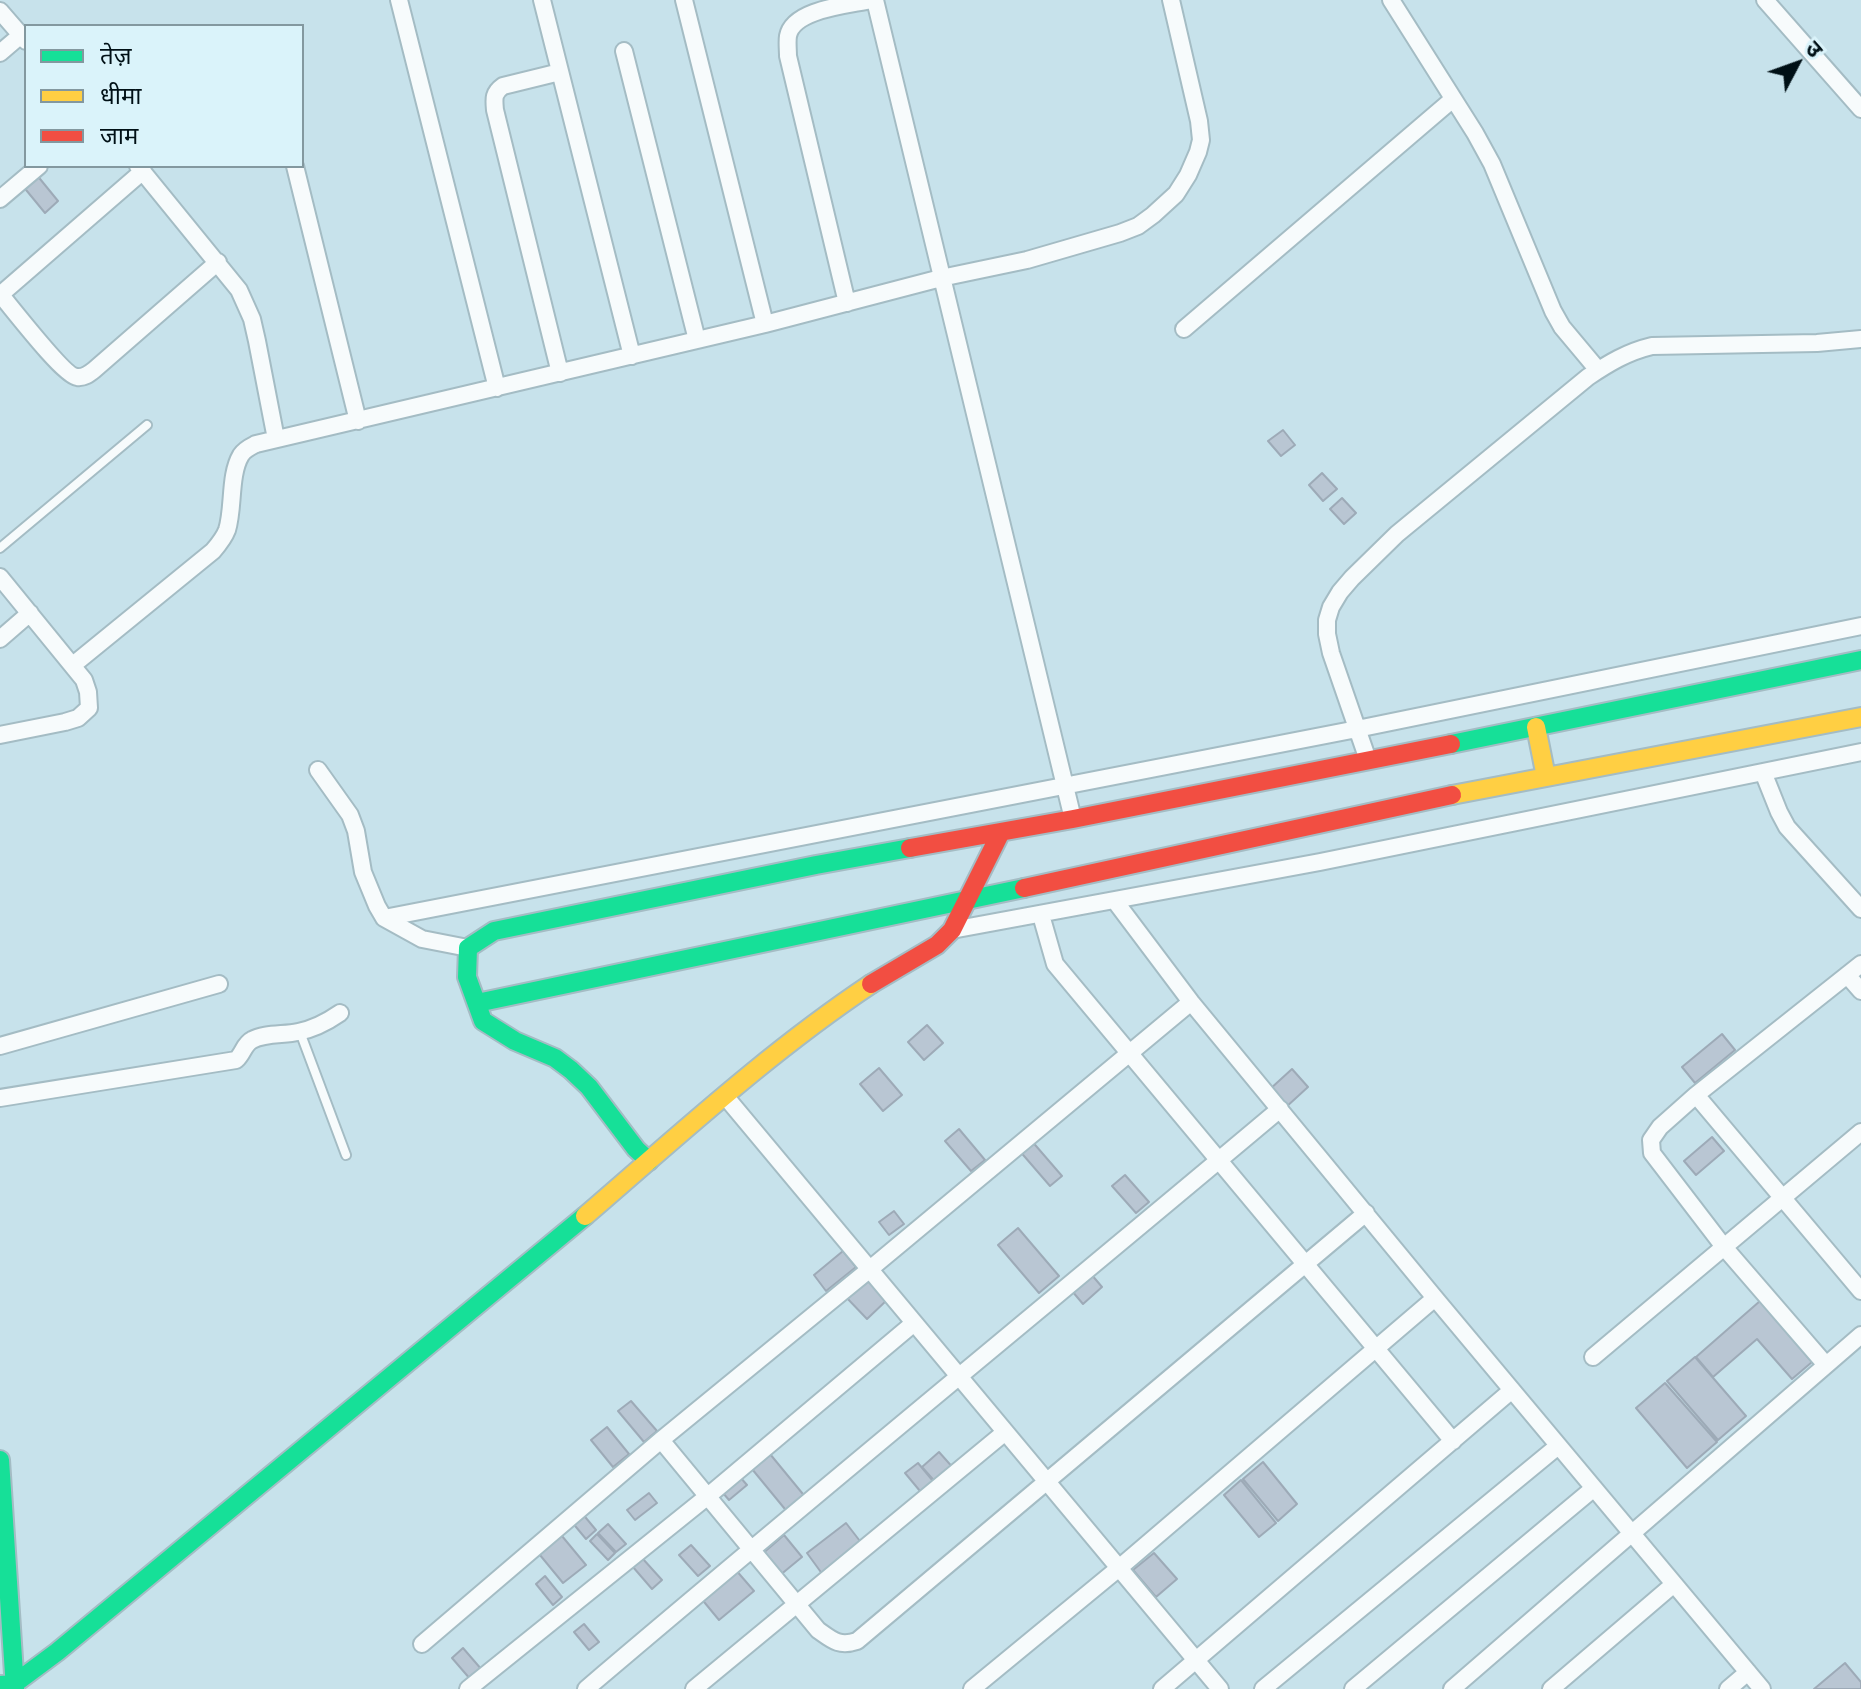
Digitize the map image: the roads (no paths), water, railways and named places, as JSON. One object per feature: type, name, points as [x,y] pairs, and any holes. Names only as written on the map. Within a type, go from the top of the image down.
[{"type":"street","points":[[399,0],[497,388]]},
{"type":"street","points":[[542,0],[632,356]]},
{"type":"street","points":[[684,0],[765,324]]},
{"type":"street","points":[[847,303],[788,56],[788,35],[792,26],[810,13],[873,0],[1073,819]]},
{"type":"street","points":[[73,665],[213,551],[227,531],[234,481],[240,456],[246,449],[276,439],[765,324],[941,278],[1027,260],[1138,226],[1176,194],[1188,175],[1201,140],[1171,0]]},
{"type":"street","points":[[1391,0],[1492,164],[1553,311],[1562,327],[1598,370]]},
{"type":"street","points":[[1765,0],[1861,109]]},
{"type":"street","points":[[0,11],[23,38],[0,53]]},
{"type":"street","points":[[624,51],[697,340]]},
{"type":"street","points":[[560,72],[503,86],[494,97],[560,373]]},
{"type":"street","points":[[1184,329],[1453,99]]},
{"type":"street","points":[[0,199],[37,168]]},
{"type":"street","points":[[218,262],[86,376],[69,374],[0,294],[140,168],[218,262],[239,290],[252,319],[276,439]]},
{"type":"street","points":[[295,168],[358,421]]},
{"type":"street","points":[[1368,760],[1331,653],[1327,620],[1340,592],[1397,534],[1598,370],[1632,351],[1652,346],[1817,343],[1861,339]]},
{"type":"street","points":[[0,577],[84,680],[89,708],[78,718],[65,722],[0,735]]},
{"type":"street","points":[[0,639],[30,613]]},
{"type":"street","points":[[384,918],[1065,787],[1861,626]]},
{"type":"street","points":[[318,770],[350,815],[363,872],[384,918],[422,939],[468,948],[494,931],[816,865],[1073,819],[1861,660]]},
{"type":"street","points":[[477,1003],[1464,793],[1861,717]]},
{"type":"street","points":[[1536,727],[1546,777]]},
{"type":"street","points":[[952,930],[1335,859],[1861,752]]},
{"type":"street","points":[[1763,772],[1787,827],[1861,909]]},
{"type":"street","points":[[10,1686],[57,1652],[248,1496],[823,1016],[937,945],[952,930],[1001,832]]},
{"type":"street","points":[[1115,901],[1191,1002],[1762,1689]]},
{"type":"street","points":[[1041,915],[1055,964],[1453,1441]]},
{"type":"street","points":[[468,948],[467,977],[483,1021],[515,1041],[555,1058],[571,1070],[649,1161]]},
{"type":"street","points":[[1826,1365],[1724,1247],[1652,1153],[1651,1140],[1660,1127],[1696,1095],[1854,970],[1861,991]]},
{"type":"street","points":[[0,1046],[219,984]]},
{"type":"street","points":[[422,1644],[661,1440],[1191,1002]]},
{"type":"street","points":[[0,1098],[236,1060],[254,1038],[300,1032],[323,1024],[340,1013]]},
{"type":"street","points":[[1696,1095],[1861,1291]]},
{"type":"street","points":[[725,1096],[1220,1689]]},
{"type":"street","points":[[586,1689],[1280,1109]]},
{"type":"street","points":[[1593,1357],[1861,1132]]},
{"type":"street","points":[[661,1440],[818,1630],[833,1641],[846,1644],[857,1641],[1366,1213]]},
{"type":"street","points":[[972,1689],[1435,1298]]},
{"type":"street","points":[[468,1689],[708,1496],[914,1323]]},
{"type":"street","points":[[1452,1689],[1861,1335]]},
{"type":"street","points":[[1162,1689],[1512,1390]]},
{"type":"street","points":[[694,1689],[1004,1433]]},
{"type":"street","points":[[1263,1689],[1558,1446]]},
{"type":"street","points":[[0,1460],[10,1686]]},
{"type":"street","points":[[1353,1689],[1594,1488]]},
{"type":"street","points":[[1551,1689],[1674,1584]]},
{"type":"street","points":[[1728,1689],[1748,1672]]},
{"type":"lane","points":[[0,548],[147,425]]},
{"type":"lane","points":[[300,1032],[346,1155]]}]
